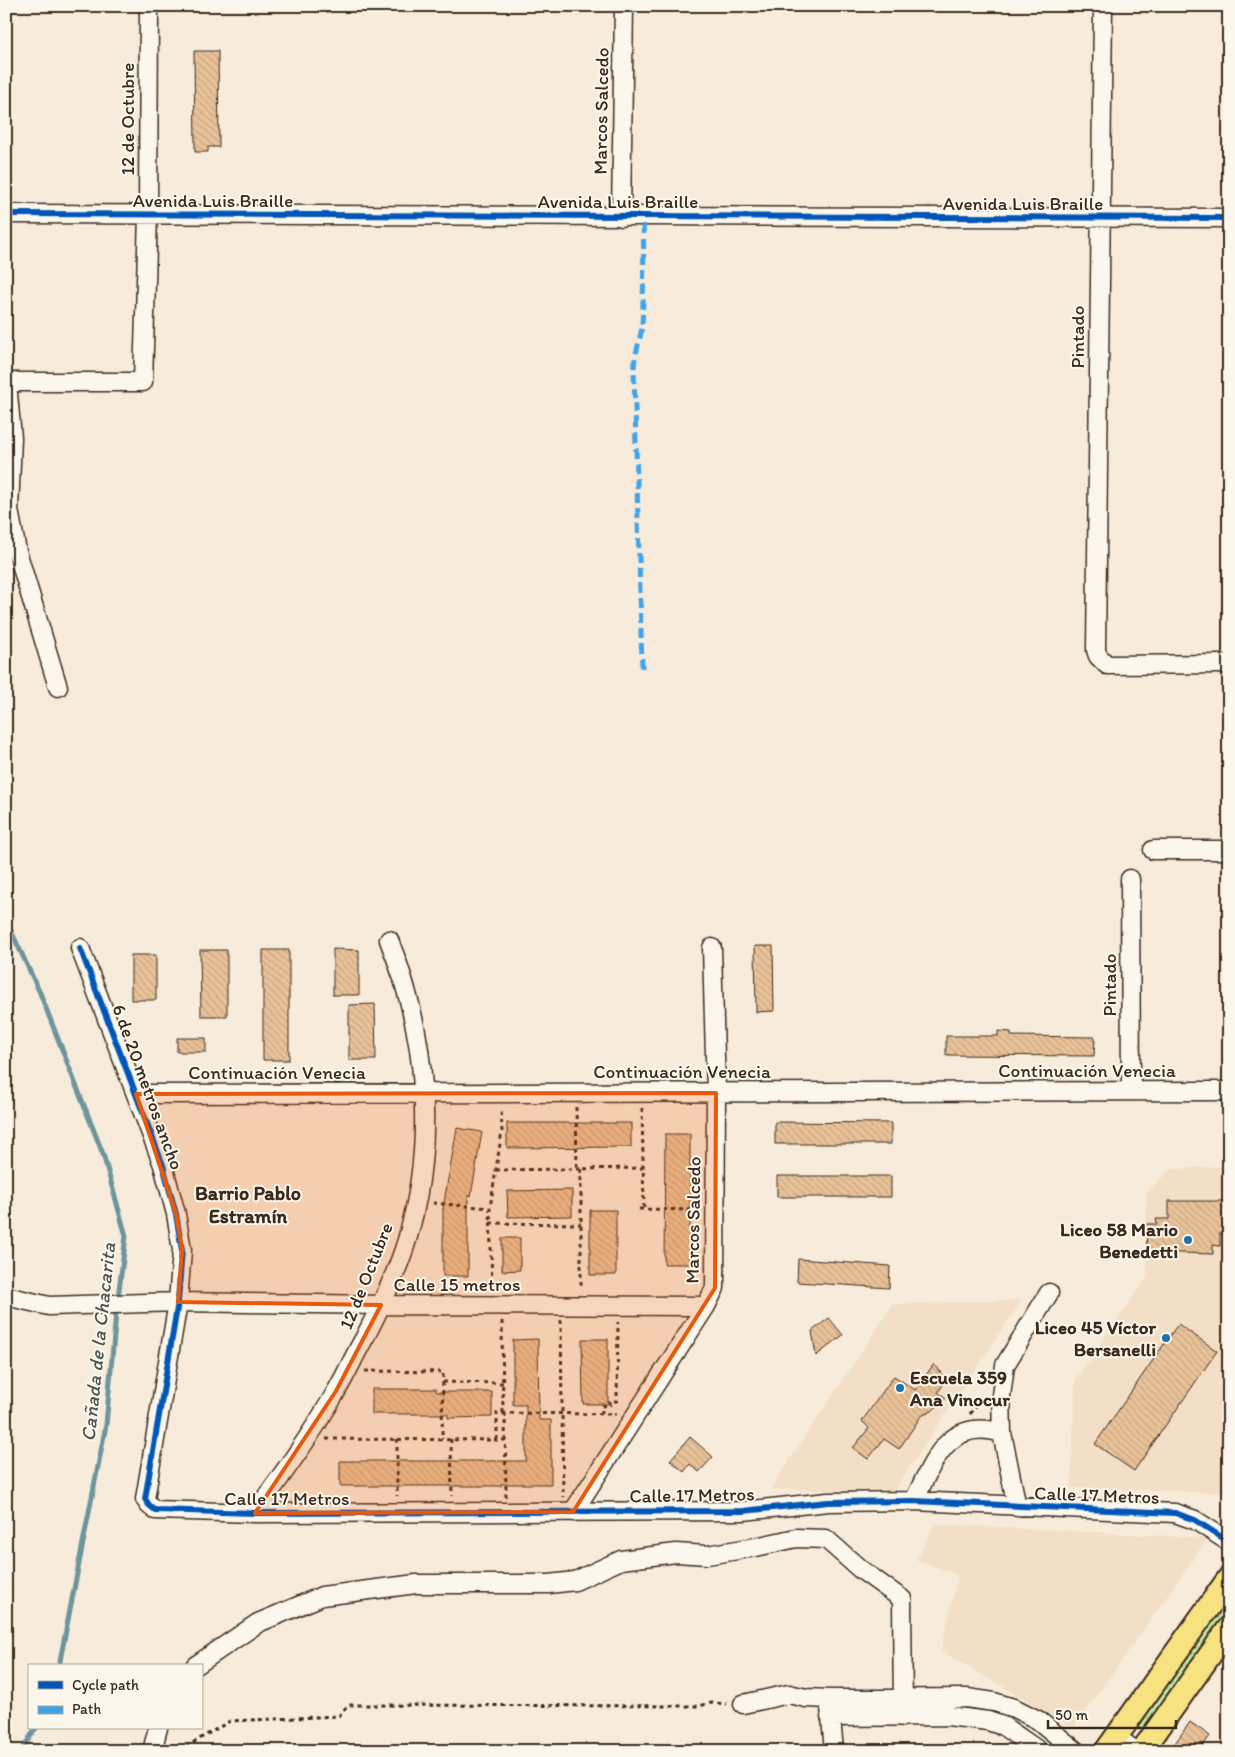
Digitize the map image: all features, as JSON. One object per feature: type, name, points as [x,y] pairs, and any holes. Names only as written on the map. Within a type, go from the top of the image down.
[{"type":"main road","points":[[1111,1744],[1229,1578]]},
{"type":"main road","points":[[1142,1751],[1229,1628]]},
{"type":"street","name":"12 de Octubre","points":[[7,382],[143,382],[148,215],[149,6]]},
{"type":"street","name":"Marcos Salcedo","points":[[621,216],[624,6]]},
{"type":"street","name":"Pintado","points":[[1103,6],[1099,218],[1096,650],[1098,656],[1107,665],[1229,664]]},
{"type":"street","name":"Avenida Luis Braille","points":[[6,214],[1229,218]]},
{"type":"street","points":[[7,382],[12,438],[9,510],[17,551],[58,687]]},
{"type":"street","points":[[1152,850],[1229,850]]},
{"type":"street","name":"Pintado","points":[[1130,879],[1130,1090]]},
{"type":"street","name":"12 de Octubre","points":[[255,1513],[306,1440],[336,1392],[381,1305],[406,1240],[423,1156],[425,1092],[420,1051],[407,990],[389,940]]},
{"type":"street","name":"6 de 20 metros ancho","points":[[80,948],[162,1165],[176,1214],[182,1250],[178,1302],[145,1499],[149,1505]]},
{"type":"street","name":"Marcos Salcedo","points":[[568,1512],[636,1414],[706,1306],[715,1288],[716,1093],[712,948]]},
{"type":"street","name":"Continuación Venecia","points":[[136,1094],[1229,1091]]},
{"type":"street","points":[[1017,1506],[1002,1433],[1001,1396],[1005,1365],[1049,1293]]},
{"type":"street","name":"Calle 15 metros","points":[[6,1296],[49,1306],[178,1302],[706,1306]]},
{"type":"street","points":[[914,1501],[934,1460],[955,1435],[981,1428],[1002,1433]]},
{"type":"street","name":"Calle 17 Metros","points":[[149,1505],[155,1510],[255,1513],[743,1512],[828,1502],[914,1501],[1175,1513],[1195,1520],[1229,1542]]},
{"type":"street","points":[[198,1664],[258,1623],[322,1596],[416,1584],[549,1584],[575,1581],[621,1560],[676,1553],[707,1555],[796,1538],[826,1539],[860,1569],[902,1599],[903,1717]]},
{"type":"street","points":[[743,1704],[789,1694],[806,1698],[830,1699],[967,1698],[994,1702],[1014,1708],[1038,1720],[1076,1751]]},
{"type":"street","points":[[830,1699],[834,1751]]},
{"type":"street","points":[[830,1717],[948,1716],[988,1721],[1003,1726],[1038,1751]]},
{"type":"street","points":[[152,1751],[157,1730]]},
{"type":"street","points":[[1111,1744],[1136,1751]]},
{"type":"path","points":[[501,1092],[502,1131],[490,1208],[490,1224],[503,1384],[506,1512]]},
{"type":"path","points":[[642,1092],[644,1209]]},
{"type":"path","points":[[576,1093],[582,1224],[581,1305]]},
{"type":"path","points":[[496,1170],[643,1168]]},
{"type":"path","points":[[415,1199],[437,1204],[490,1208]]},
{"type":"path","points":[[639,1209],[715,1210]]},
{"type":"path","points":[[490,1224],[582,1224]]},
{"type":"path","points":[[561,1323],[562,1413],[568,1512]]},
{"type":"path","points":[[602,1414],[602,1406],[610,1405],[610,1402],[617,1401],[618,1323]]},
{"type":"path","points":[[955,1435],[1005,1365]]},
{"type":"path","points":[[347,1371],[443,1372],[442,1439]]},
{"type":"path","points":[[443,1382],[503,1384]]},
{"type":"path","points":[[497,1440],[497,1413],[636,1414]]},
{"type":"path","points":[[396,1439],[397,1513]]},
{"type":"path","points":[[452,1439],[452,1513]]},
{"type":"path","points":[[306,1440],[505,1440]]},
{"type":"path","points":[[179,1751],[230,1721],[339,1716],[348,1706],[698,1706],[712,1703],[743,1704]]},
{"type":"highlighted area","points":[[716,1093],[715,1288],[573,1512],[255,1513],[336,1391],[381,1305],[178,1302],[182,1250],[176,1214],[136,1094]]},
{"type":"shaded area","name":"Liceo 45 Víctor Bersanelli","points":[[1229,1166],[1229,1493],[1071,1488],[1075,1380],[1147,1277],[1146,1193],[1171,1169]]},
{"type":"shaded area","name":"Escuela 359 Ana Vinocur","points":[[1022,1300],[894,1491],[770,1489],[893,1304]]},
{"type":"shaded area","points":[[935,1524],[1208,1538],[1074,1728],[941,1651],[958,1575],[916,1560]]},
{"type":"green space","points":[[1229,1598],[1229,1610],[1144,1731],[1138,1728]]},
{"type":"building","points":[[194,51],[218,51],[219,147],[208,147],[208,152],[195,152]]},
{"type":"building","points":[[755,946],[773,946],[774,1011],[756,1012]]},
{"type":"building","points":[[333,949],[359,950],[359,995],[333,995]]},
{"type":"building","points":[[200,950],[227,950],[227,1016],[201,1016]]},
{"type":"building","points":[[263,950],[289,950],[289,1060],[263,1060]]},
{"type":"building","points":[[131,955],[156,955],[156,1000],[131,1000]]},
{"type":"building","points":[[375,1004],[376,1060],[349,1060],[349,1005]]},
{"type":"building","points":[[998,1031],[1011,1032],[1011,1036],[1095,1037],[1094,1056],[946,1055],[946,1036],[998,1036]]},
{"type":"building","points":[[177,1038],[206,1038],[206,1052],[177,1052]]},
{"type":"building","points":[[775,1122],[891,1123],[891,1144],[775,1144]]},
{"type":"building","points":[[507,1123],[631,1123],[631,1147],[507,1148]]},
{"type":"building","points":[[457,1128],[482,1132],[471,1196],[468,1196],[468,1276],[443,1276],[443,1208]]},
{"type":"building","points":[[665,1134],[690,1134],[690,1264],[664,1264]]},
{"type":"building","points":[[777,1176],[891,1176],[891,1197],[777,1197]]},
{"type":"building","points":[[572,1190],[572,1216],[508,1217],[507,1191]]},
{"type":"building","points":[[1169,1201],[1229,1201],[1229,1239],[1220,1233],[1220,1246],[1213,1245],[1213,1254],[1147,1252],[1146,1224],[1157,1224],[1156,1219],[1169,1219]]},
{"type":"building","points":[[590,1210],[616,1210],[616,1275],[590,1275]]},
{"type":"building","points":[[502,1238],[520,1238],[520,1270],[502,1271]]},
{"type":"building","points":[[798,1259],[890,1266],[889,1288],[797,1282]]},
{"type":"building","points":[[829,1318],[843,1335],[816,1356],[812,1331]]},
{"type":"building","points":[[1178,1324],[1217,1351],[1134,1471],[1095,1444]]},
{"type":"building","points":[[538,1339],[539,1420],[551,1420],[551,1484],[501,1484],[501,1486],[340,1486],[340,1461],[526,1461],[526,1405],[513,1405],[513,1340]]},
{"type":"building","points":[[582,1339],[608,1339],[608,1404],[583,1404]]},
{"type":"building","points":[[934,1364],[947,1379],[938,1392],[946,1398],[932,1411],[921,1416],[899,1449],[884,1439],[868,1459],[853,1448],[869,1428],[862,1421],[894,1376],[915,1390]]},
{"type":"building","points":[[372,1389],[436,1389],[436,1392],[492,1392],[492,1417],[448,1418],[448,1414],[372,1414]]},
{"type":"building","points":[[690,1437],[713,1457],[699,1472],[690,1464],[684,1472],[670,1460]]},
{"type":"building","points":[[1190,1722],[1210,1736],[1199,1751],[1180,1751],[1173,1746]]},
{"type":"waterway","name":"Cañada de la Chacarita","points":[[6,920],[40,993],[103,1154],[126,1236],[116,1313],[106,1425],[59,1664]]},
{"type":"waterway","name":"Cañada de la Chacarita","points":[[21,1751],[35,1730]]},
{"type":"marked path","points":[[642,668],[634,370],[642,325],[644,271],[643,216]]},
{"type":"cycle path","points":[[6,214],[1229,218]]},
{"type":"cycle path","points":[[80,948],[163,1165],[176,1214],[182,1250],[178,1302],[145,1499],[155,1510],[255,1513],[743,1511],[828,1502],[914,1501],[1175,1513],[1195,1520],[1229,1542]]},
{"type":"place","name":"Liceo 58 Mario Benedetti","points":[[1188,1240]]},
{"type":"place","name":"Liceo 45 Víctor Bersanelli","points":[[1166,1338]]},
{"type":"place","name":"Escuela 359 Ana Vinocur","points":[[900,1388]]},
{"type":"district","name":"Barrio Pablo Estramín","points":[[248,1204]]}]
